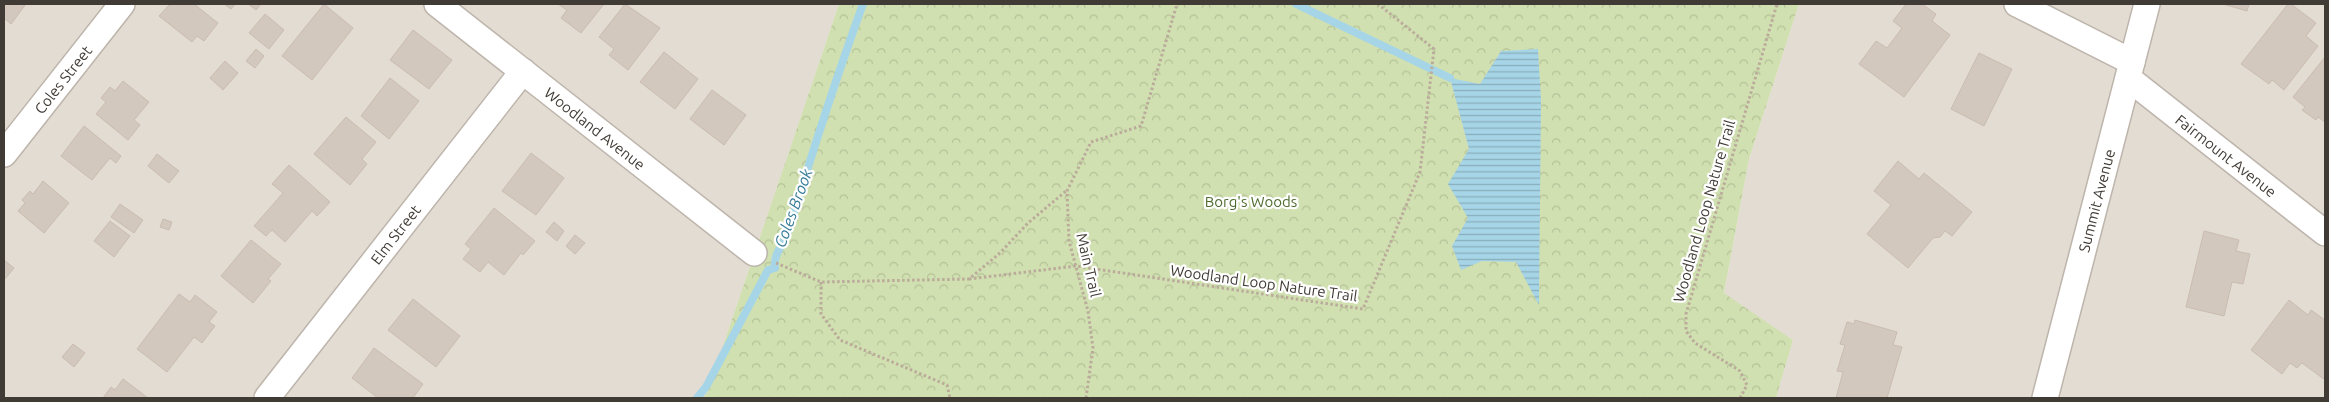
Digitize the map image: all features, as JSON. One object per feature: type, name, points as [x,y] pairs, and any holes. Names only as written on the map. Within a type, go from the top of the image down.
[{"type":"street","name":"Coles Street","points":[[4,154],[122,4]]},
{"type":"street","name":"Woodland Avenue","points":[[437,4],[754,253]]},
{"type":"street","name":"Fairmount Avenue","points":[[2017,4],[2130,70],[2325,233]]},
{"type":"street","name":"Summit Avenue","points":[[2045,398],[2147,4]]},
{"type":"street","name":"Elm Street","points":[[267,398],[523,71]]},
{"type":"path","name":"Main Trail","points":[[1086,398],[1092,348],[1088,310],[1069,242],[1067,191],[1091,142],[1141,126],[1177,4]]},
{"type":"path","name":"Woodland Loop Nature Trail","points":[[821,282],[969,279],[1076,266],[1363,309],[1420,172],[1434,49],[1378,4]]},
{"type":"path","name":"Woodland Loop Nature Trail","points":[[1740,398],[1747,385],[1740,371],[1695,343],[1686,331],[1686,314],[1777,4]]},
{"type":"path","points":[[969,279],[1000,253],[1028,223],[1067,191]]},
{"type":"path","points":[[754,253],[821,282],[821,314],[840,340],[947,385],[950,398]]},
{"type":"shaded area","points":[[4,4],[839,4],[707,393],[703,398],[4,398]]},
{"type":"shaded area","points":[[1799,4],[2325,4],[2325,398],[1776,398],[1793,340],[1724,294],[1749,159]]},
{"type":"green space","name":"Borg's Woods","points":[[839,4],[1799,4],[1749,159],[1724,293],[1793,340],[1776,398],[703,398],[707,393]]},
{"type":"water","points":[[1538,49],[1541,100],[1539,305],[1516,262],[1482,261],[1461,270],[1452,246],[1468,218],[1448,184],[1469,149],[1450,78],[1480,84],[1501,51]]},
{"type":"building","points":[[4,4],[26,4],[11,24],[4,18]]},
{"type":"building","points":[[170,4],[194,4],[218,23],[204,41],[197,36],[192,42],[159,16]]},
{"type":"building","points":[[224,4],[235,4],[231,9]]},
{"type":"building","points":[[248,4],[261,4],[256,10]]},
{"type":"building","points":[[324,4],[353,28],[312,80],[282,56]]},
{"type":"building","points":[[558,4],[604,4],[581,33],[561,18],[567,10]]},
{"type":"building","points":[[625,4],[660,28],[628,70],[609,55],[614,49],[599,37]]},
{"type":"building","points":[[1906,4],[1922,4],[1936,14],[1932,21],[1950,35],[1904,97],[1859,64],[1876,41],[1887,48],[1902,28],[1893,21]]},
{"type":"building","points":[[2223,4],[2249,4],[2247,11]]},
{"type":"building","points":[[2288,4],[2291,4],[2316,23],[2306,36],[2318,46],[2284,90],[2272,80],[2269,84],[2241,64]]},
{"type":"building","points":[[265,14],[284,30],[269,49],[249,33]]},
{"type":"building","points":[[413,30],[452,60],[429,89],[390,60]]},
{"type":"building","points":[[256,49],[264,56],[255,68],[246,61]]},
{"type":"building","points":[[664,52],[698,79],[675,109],[640,82]]},
{"type":"building","points":[[1979,53],[2012,69],[1984,126],[1951,109]]},
{"type":"building","points":[[2325,57],[2325,122],[2318,117],[2316,120],[2302,110],[2305,107],[2293,97]]},
{"type":"building","points":[[225,61],[238,73],[223,90],[210,78]]},
{"type":"building","points":[[390,78],[419,101],[389,139],[361,116]]},
{"type":"building","points":[[123,81],[149,102],[134,120],[140,125],[128,140],[96,114],[106,102],[101,98],[110,87],[115,91]]},
{"type":"building","points":[[712,90],[746,115],[724,145],[690,119]]},
{"type":"building","points":[[346,117],[376,142],[362,159],[367,164],[350,185],[314,154]]},
{"type":"building","points":[[84,126],[121,156],[116,163],[110,158],[92,180],[61,156]]},
{"type":"building","points":[[531,153],[564,178],[536,215],[502,191]]},
{"type":"building","points":[[157,154],[179,171],[169,183],[148,166]]},
{"type":"building","points":[[1898,161],[1919,179],[1924,173],[1972,212],[1952,236],[1945,231],[1940,237],[1933,238],[1908,268],[1867,234],[1891,205],[1874,191]]},
{"type":"building","points":[[289,165],[330,202],[317,216],[312,211],[285,242],[272,230],[266,236],[254,226],[283,193],[272,184]]},
{"type":"building","points":[[43,181],[69,203],[44,233],[18,211],[25,203],[22,200],[30,191],[33,194]]},
{"type":"building","points":[[120,204],[143,220],[134,233],[111,217]]},
{"type":"building","points":[[494,208],[535,241],[523,255],[521,253],[504,275],[488,262],[480,272],[463,259],[471,249],[465,244]]},
{"type":"building","points":[[163,219],[172,222],[169,230],[160,227]]},
{"type":"building","points":[[110,221],[130,236],[114,257],[94,241]]},
{"type":"building","points":[[554,222],[564,231],[557,241],[546,232]]},
{"type":"building","points":[[2204,231],[2239,240],[2236,251],[2250,254],[2243,284],[2232,282],[2224,316],[2186,307]]},
{"type":"building","points":[[575,235],[585,243],[575,254],[566,246]]},
{"type":"building","points":[[251,240],[281,264],[268,279],[271,281],[253,303],[221,276]]},
{"type":"building","points":[[4,260],[14,268],[4,280]]},
{"type":"building","points":[[179,294],[190,302],[195,295],[217,312],[209,322],[215,326],[202,343],[194,337],[167,372],[137,349]]},
{"type":"building","points":[[413,299],[460,336],[436,367],[388,330]]},
{"type":"building","points":[[2289,300],[2308,315],[2311,310],[2325,320],[2325,380],[2302,363],[2297,368],[2290,363],[2282,374],[2251,350]]},
{"type":"building","points":[[1855,320],[1897,332],[1893,345],[1902,347],[1887,398],[1836,398],[1843,372],[1837,371],[1845,345],[1840,344],[1847,322],[1854,324]]},
{"type":"building","points":[[73,344],[85,353],[74,367],[62,357]]},
{"type":"building","points":[[374,348],[423,384],[413,398],[378,398],[352,378]]},
{"type":"building","points":[[123,379],[148,398],[103,398],[111,387],[115,390]]},
{"type":"waterway","name":"Coles Brook","points":[[697,398],[706,387],[768,270],[775,268],[777,253],[789,229],[824,116],[863,4]]},
{"type":"waterway","points":[[1296,4],[1450,78]]}]
